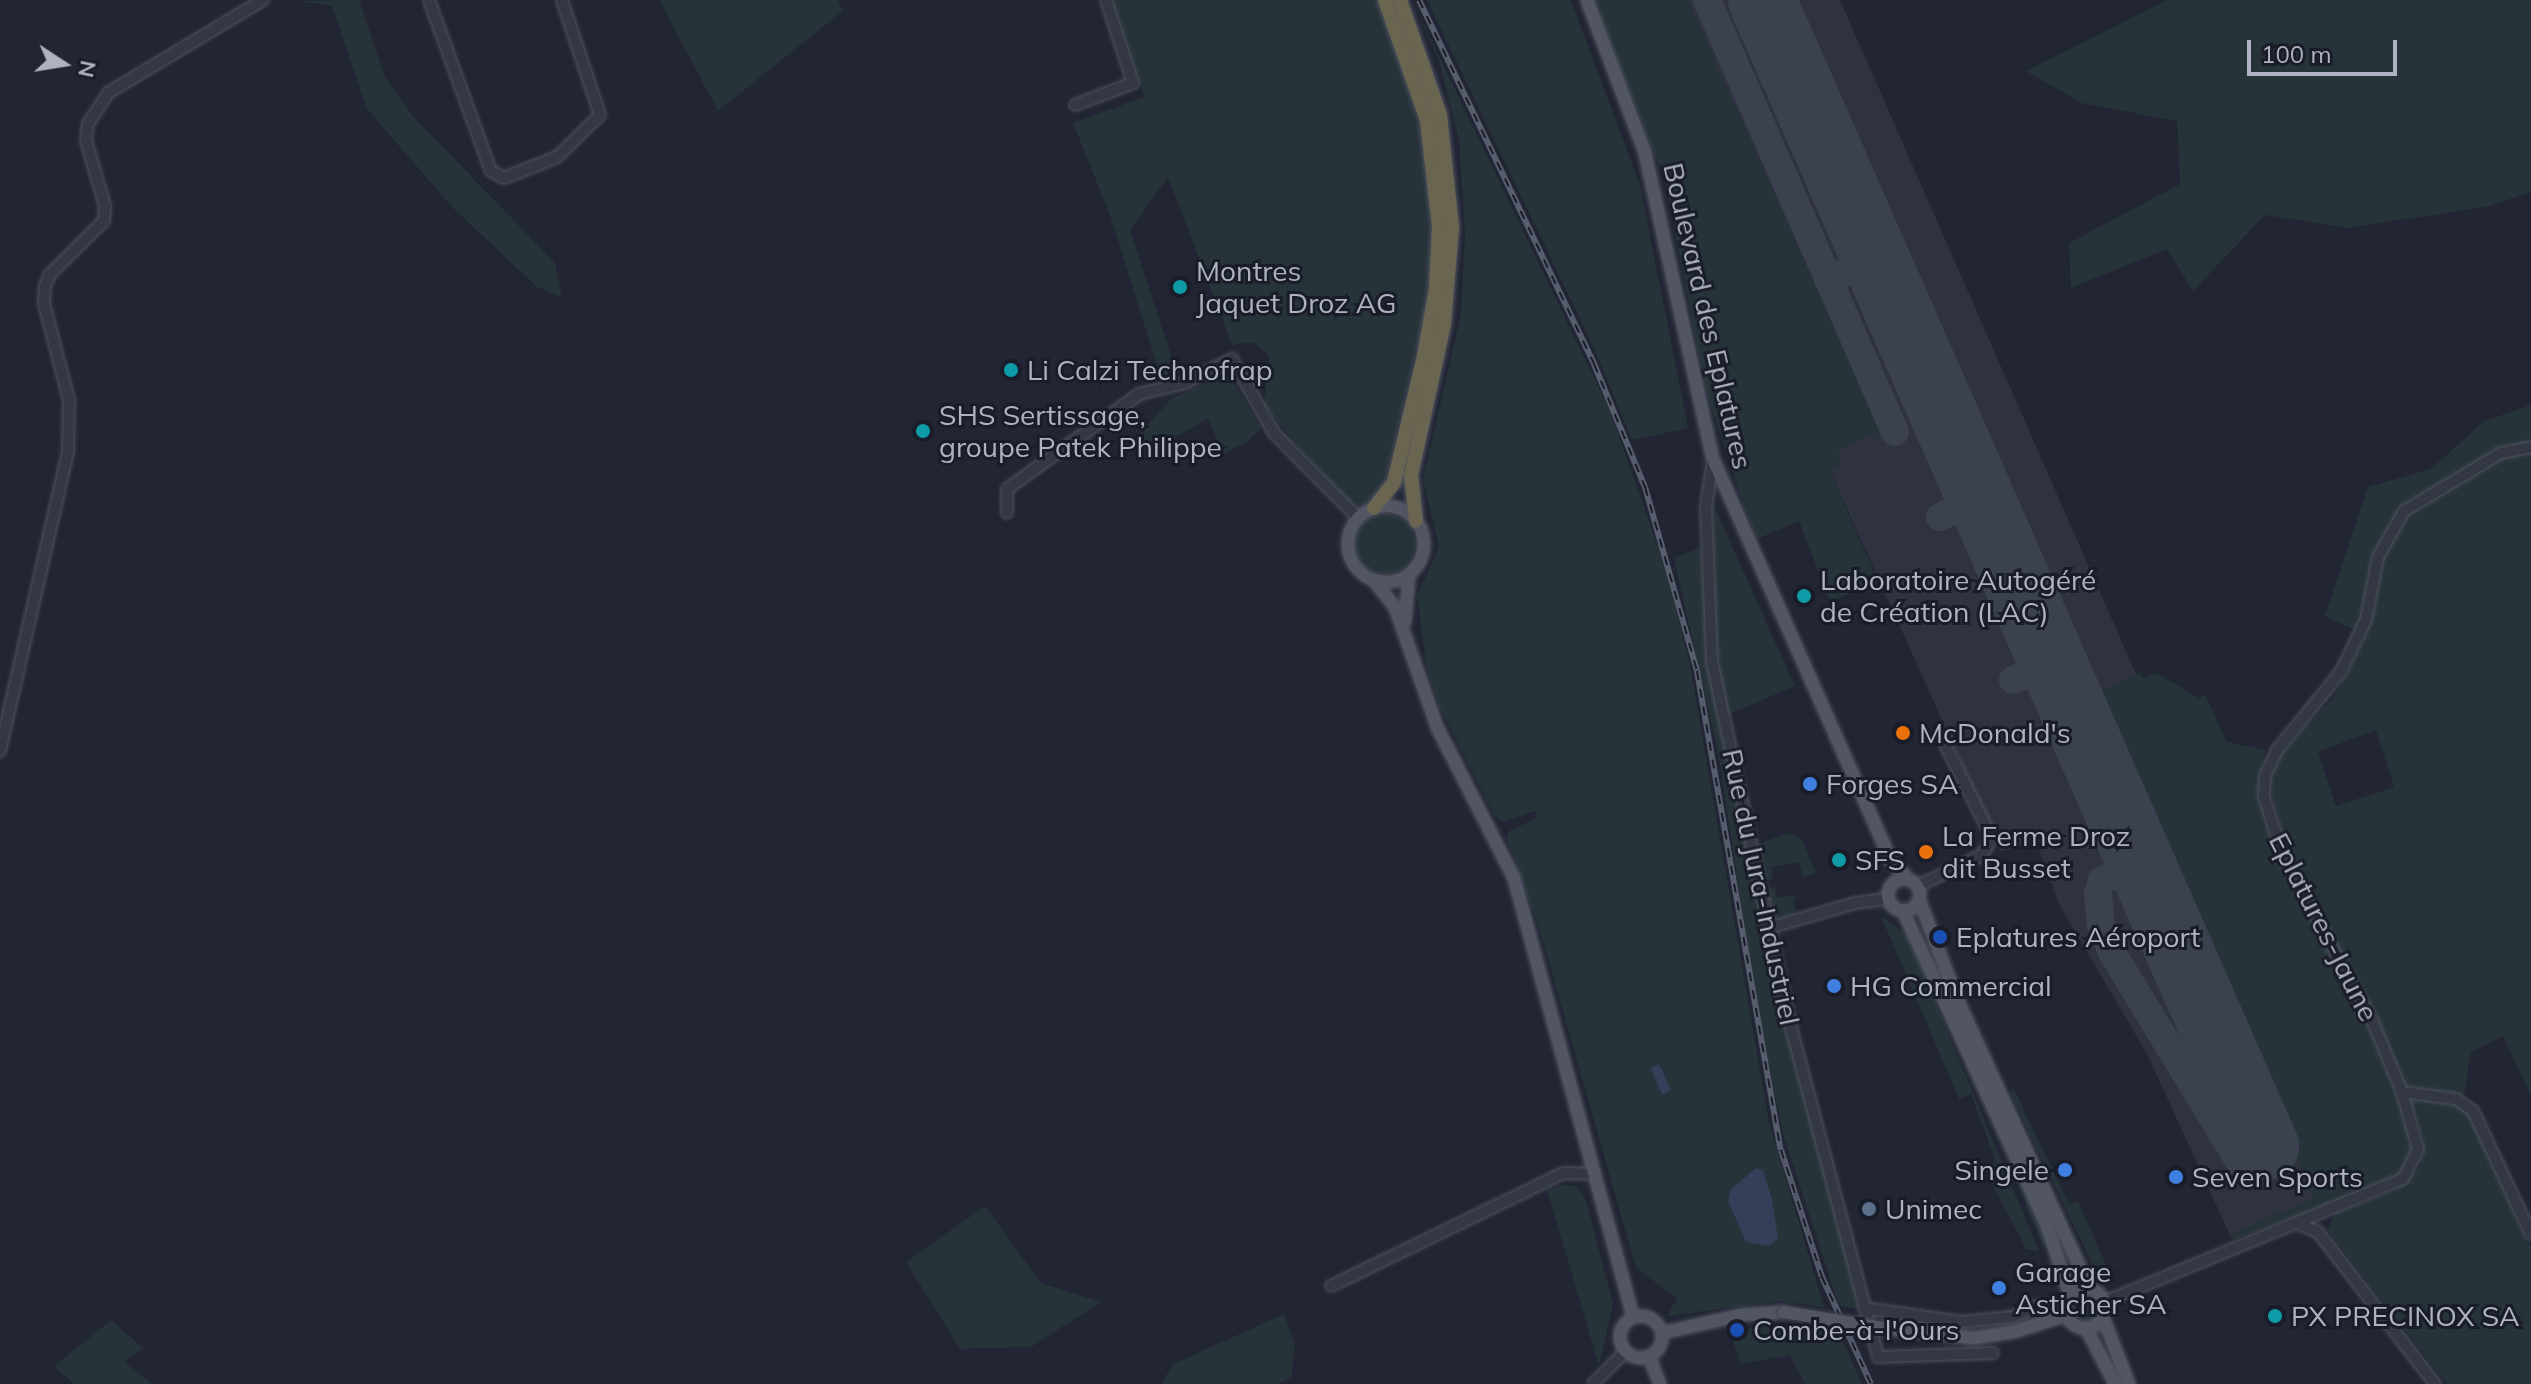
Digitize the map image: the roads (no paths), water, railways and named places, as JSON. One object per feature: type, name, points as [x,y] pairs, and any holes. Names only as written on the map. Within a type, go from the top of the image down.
[{"type":"highway","points":[[1374,508],[1397,471],[1431,320],[1439,238],[1427,120],[1408,53],[1385,0]]},
{"type":"highway","points":[[1400,0],[1440,115],[1452,214],[1444,324],[1411,475],[1416,521]]},
{"type":"main road","name":"Boulevard des Eplatures","points":[[1587,0],[1645,153],[1713,459],[1890,859],[1915,888],[1959,1003],[2090,1289]]},
{"type":"main road","points":[[1404,629],[1409,574],[1424,545],[1416,521],[1393,507],[1374,508],[1358,518],[1349,535],[1349,554],[1358,570],[1390,598],[1404,629],[1437,727],[1520,896],[1633,1317]]},
{"type":"main road","points":[[1374,581],[1392,582],[1409,574]]},
{"type":"main road","name":"Boulevard des Eplatures","points":[[1888,899],[1890,859]]},
{"type":"main road","points":[[1891,885],[1915,888],[1903,911]]},
{"type":"main road","points":[[1888,899],[1903,911],[2034,1195],[2070,1295],[2067,1315]]},
{"type":"main road","points":[[2070,1295],[2090,1289],[2104,1302],[2103,1317],[2129,1384]]},
{"type":"main road","points":[[1662,1333],[1741,1315],[1784,1312],[1945,1337],[2007,1334],[2067,1315]]},
{"type":"main road","points":[[2067,1315],[2086,1328],[2115,1384]]},
{"type":"main road","points":[[1633,1317],[1652,1318],[1662,1333],[1659,1347],[1649,1356]]},
{"type":"main road","points":[[1633,1317],[1620,1335],[1626,1351],[1649,1356]]},
{"type":"main road","points":[[2086,1328],[2103,1317]]},
{"type":"main road","points":[[1649,1356],[1660,1384]]},
{"type":"street","points":[[0,751],[68,452],[69,400],[44,303],[45,286],[50,274],[104,221],[105,206],[86,140],[88,124],[108,93],[263,0]]},
{"type":"street","points":[[429,0],[491,171],[504,178],[557,157],[600,115],[562,0]]},
{"type":"street","points":[[1075,105],[1133,83],[1106,0]]},
{"type":"street","points":[[1007,513],[1007,489],[1139,394],[1185,383],[1232,359],[1274,433],[1358,518]]},
{"type":"street","name":"Eplatures-Jaune","points":[[2104,1302],[2397,1183],[2409,1172],[2418,1139],[2402,1092],[2372,1020],[2283,857],[2264,796],[2265,776],[2277,750],[2340,673],[2366,620],[2378,557],[2404,511],[2501,453],[2531,447]]},
{"type":"street","name":"Rue du Jura-Industriel","points":[[1713,459],[1706,507],[1712,662],[1769,928],[1878,1357],[1993,1353]]},
{"type":"street","points":[[1915,888],[1982,855],[1992,838],[1946,746]]},
{"type":"street","points":[[1769,928],[1855,903],[1888,899]]},
{"type":"street","points":[[2402,1092],[2456,1099],[2473,1111],[2531,1234]]},
{"type":"street","points":[[1331,1286],[1556,1176],[1571,1170],[1594,1174]]},
{"type":"street","points":[[2299,1224],[2318,1232],[2435,1384]]},
{"type":"street","points":[[1864,1308],[1961,1322],[2012,1317],[2039,1305]]},
{"type":"street","points":[[1593,1384],[1626,1351]]},
{"type":"water","points":[[1659,1064],[1671,1090],[1662,1095],[1651,1068]]},
{"type":"water","points":[[1756,1168],[1763,1170],[1772,1199],[1778,1238],[1770,1246],[1746,1242],[1728,1201],[1730,1190]]},
{"type":"railway","points":[[1419,0],[1594,364],[1645,487],[1697,671],[1781,1150],[1822,1277],[1871,1384]]},
{"type":"place","name":"Montres Jaquet Droz AG","points":[[1180,287]]},
{"type":"place","name":"Li Calzi Technofrap","points":[[1011,370]]},
{"type":"place","name":"SHS Sertissage, groupe Patek Philippe","points":[[923,431]]},
{"type":"place","name":"Laboratoire Autogéré de Création (LAC)","points":[[1804,596]]},
{"type":"place","name":"McDonald's","points":[[1903,733]]},
{"type":"place","name":"Forges SA","points":[[1810,784]]},
{"type":"place","name":"La Ferme Droz dit Busset","points":[[1926,852]]},
{"type":"place","name":"SFS","points":[[1839,860]]},
{"type":"place","name":"Eplatures Aéroport","points":[[1940,937]]},
{"type":"place","name":"HG Commercial","points":[[1834,986]]},
{"type":"place","name":"Singele","points":[[2065,1170]]},
{"type":"place","name":"Seven Sports","points":[[2176,1177]]},
{"type":"place","name":"Unimec","points":[[1869,1209]]},
{"type":"place","name":"Garage Asticher SA","points":[[1999,1288]]},
{"type":"place","name":"PX PRECINOX SA","points":[[2275,1316]]},
{"type":"place","name":"Combe-à-l'Ours","points":[[1737,1330]]}]
